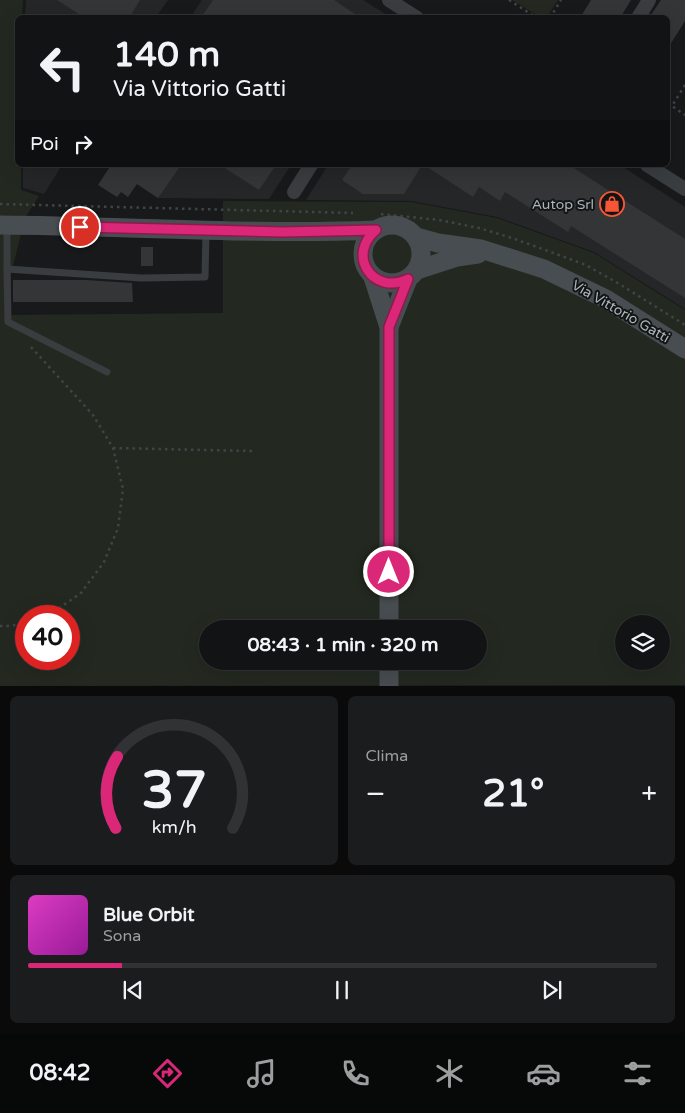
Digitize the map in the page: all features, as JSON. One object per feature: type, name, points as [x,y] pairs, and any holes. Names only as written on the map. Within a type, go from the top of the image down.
[{"type":"street","points":[[389,0],[411,12]]},
{"type":"street","points":[[640,15],[649,0]]},
{"type":"street","points":[[294,192],[310,167]]},
{"type":"street","points":[[650,167],[685,189]]},
{"type":"street","name":"Via Vittorio Gatti","points":[[3,225],[206,231],[320,232],[376,230],[382,227],[397,226],[405,228],[416,237],[432,242],[481,249],[544,269],[606,299],[685,349]]},
{"type":"street","points":[[363,258],[364,245],[376,230]]},
{"type":"street","name":"Via Vittorio Gatti","points":[[320,232],[350,247],[363,258],[373,277],[387,283],[401,282],[412,275],[457,257],[478,254],[499,255]]},
{"type":"street","points":[[389,327],[421,257],[421,250],[416,237]]},
{"type":"street","points":[[373,277],[389,327],[389,620]]},
{"type":"street","points":[[388,670],[388,686]]},
{"type":"lane","points":[[3,225],[7,269],[8,322],[107,372]]},
{"type":"lane","points":[[7,269],[141,278],[205,277],[206,231]]},
{"type":"path","points":[[509,0],[532,15]]},
{"type":"path","points":[[552,15],[561,0]]},
{"type":"path","points":[[685,86],[672,106],[685,115]]},
{"type":"path","points":[[24,343],[31,347],[93,415],[113,448],[122,489],[118,528],[104,562],[81,593],[64,605]]},
{"type":"path","points":[[113,448],[252,451]]},
{"type":"path","points":[[0,626],[15,625]]},
{"type":"shaded area","points":[[0,0],[23,0],[22,15],[15,15],[15,167],[21,167],[21,190],[39,196],[25,218],[11,274],[11,315],[223,313],[223,201],[411,202],[497,218],[594,253],[685,310],[685,685],[0,686]]},
{"type":"shaded area","points":[[26,0],[168,0],[157,15],[25,15]]},
{"type":"shaded area","points":[[202,0],[363,0],[385,15],[192,15]]},
{"type":"shaded area","points":[[512,0],[558,0],[548,15],[537,15]]},
{"type":"shaded area","points":[[23,167],[61,167],[44,194],[23,188]]},
{"type":"shaded area","points":[[111,167],[290,167],[269,199],[158,198]]},
{"type":"shaded area","points":[[327,167],[623,167],[685,207],[685,309],[594,252],[497,217],[411,201],[306,200]]},
{"type":"building","points":[[57,0],[140,0],[131,15],[80,15]]},
{"type":"building","points":[[213,0],[334,0],[356,15],[203,15]]},
{"type":"building","points":[[591,0],[631,0],[622,15],[582,15]]},
{"type":"building","points":[[661,0],[685,0],[685,21],[670,45],[670,15],[651,15]]},
{"type":"building","points":[[110,167],[180,167],[158,198],[137,184],[128,197],[121,192],[117,197],[98,185]]},
{"type":"building","points":[[223,167],[275,167],[259,190]]},
{"type":"building","points":[[351,167],[421,167],[404,194],[363,194],[342,180]]},
{"type":"building","points":[[427,167],[572,167],[685,239],[685,298],[571,226],[568,232],[505,192],[500,201],[479,187],[473,197]]},
{"type":"building","points":[[141,247],[153,247],[153,266],[141,266]]},
{"type":"building","points":[[13,280],[86,280],[132,283],[133,302],[13,302]]},
{"type":"place","name":"Autop Srl","points":[[612,204]]},
{"type":"route","points":[[80,227],[282,232],[376,230],[364,245],[363,258],[365,266],[373,277],[380,281],[394,284],[408,279],[389,327],[389,572]]}]
